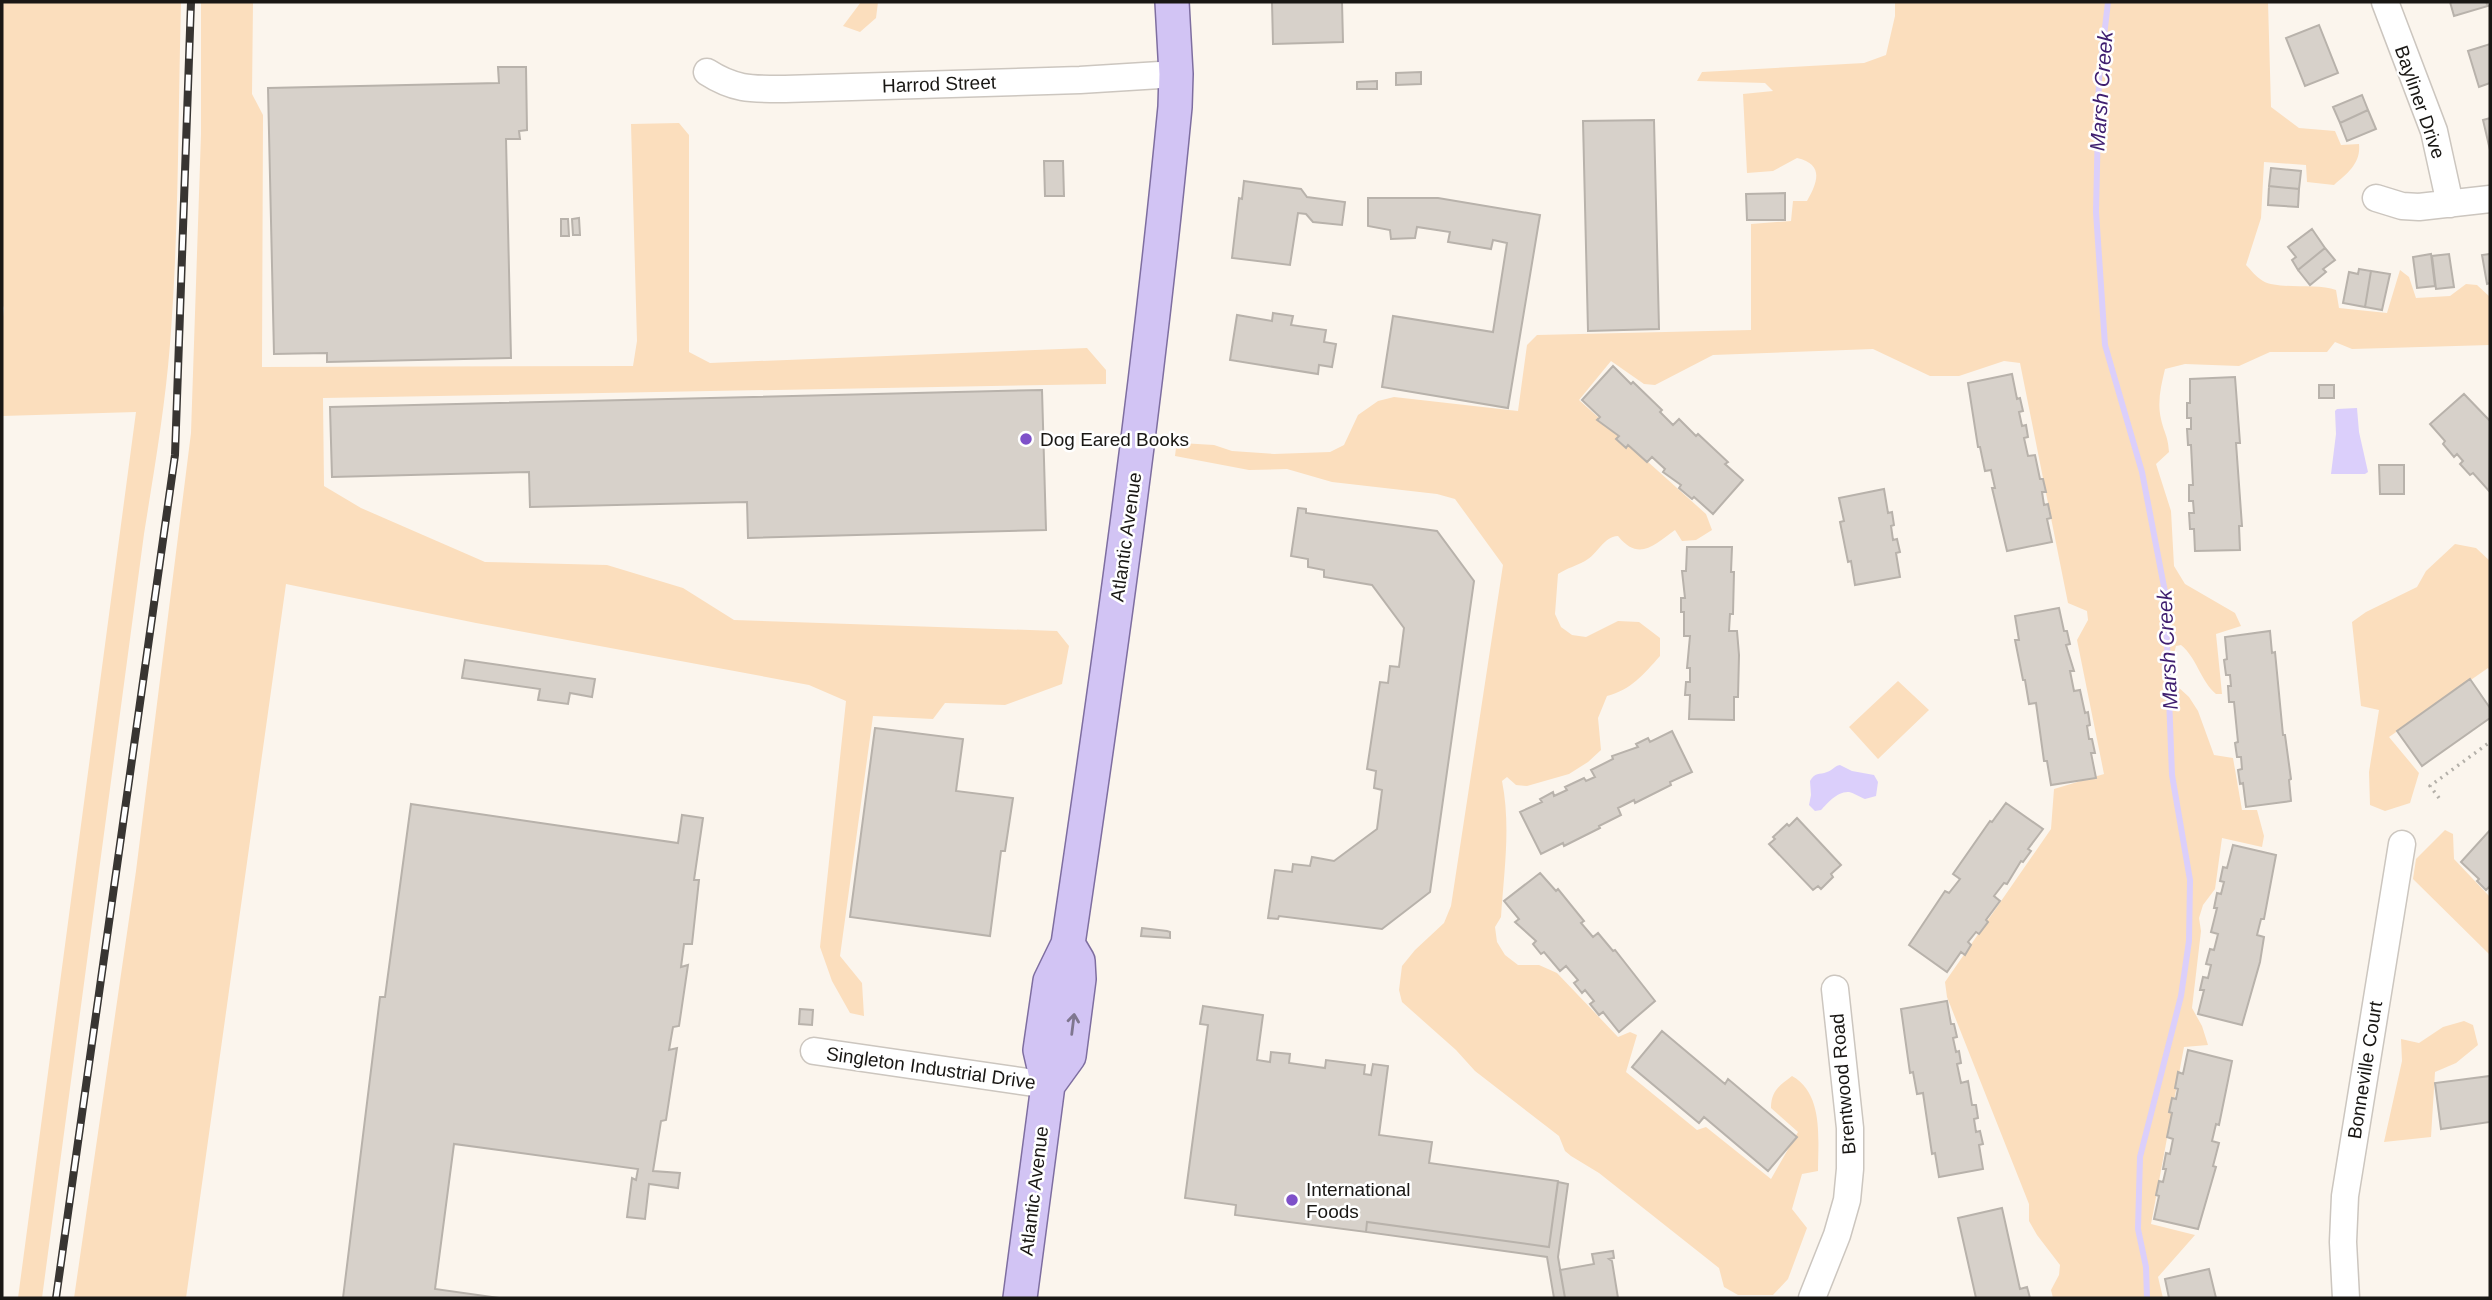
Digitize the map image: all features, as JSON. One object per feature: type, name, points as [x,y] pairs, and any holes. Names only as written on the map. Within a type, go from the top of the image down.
[{"type":"main road","name":"Atlantic Avenue","points":[[1020,1298],[1048,1084],[1069,1056],[1079,979],[1078,961],[1069,944],[1142,423],[1162,241],[1175,107],[1172,2]]},
{"type":"street","name":"Bayliner Drive","points":[[2385,2],[2434,131],[2450,204]]},
{"type":"street","name":"Harrod Street","points":[[706,72],[730,85],[751,89],[1080,80],[1176,74]]},
{"type":"street","points":[[2376,198],[2402,206],[2490,199]]},
{"type":"street","name":"Bonneville Court","points":[[2346,1298],[2343,1242],[2345,1196],[2402,844]]},
{"type":"street","name":"Brentwood Road","points":[[1812,1298],[1837,1235],[1847,1200],[1850,1169],[1850,1128],[1835,989]]},
{"type":"street","name":"Singleton Industrial Drive","points":[[814,1051],[1048,1084]]},
{"type":"path","points":[[2439,798],[2430,786],[2490,742]]},
{"type":"shaded area","points":[[2,2],[181,2],[177,216],[168,368],[42,1298],[18,1298],[136,412],[2,416]]},
{"type":"shaded area","points":[[201,2],[253,2],[252,94],[263,115],[262,367],[633,366],[637,341],[631,124],[679,123],[689,135],[689,352],[710,363],[1087,348],[1106,370],[1106,384],[323,398],[324,486],[361,508],[485,562],[607,565],[683,588],[734,620],[1057,631],[1069,646],[1062,684],[1005,705],[945,703],[933,719],[873,716],[840,956],[862,983],[864,1016],[850,1013],[832,981],[820,947],[846,701],[809,685],[476,623],[286,584],[186,1298],[74,1298],[136,871],[191,433],[201,134]]},
{"type":"shaded area","points":[[861,2],[878,2],[876,18],[860,32],[843,26]]},
{"type":"shaded area","points":[[1895,2],[2268,2],[2271,107],[2299,128],[2335,131],[2341,145],[2359,144],[2359,151],[2353,167],[2334,185],[2307,182],[2306,165],[2264,162],[2261,218],[2246,265],[2258,278],[2270,284],[2336,290],[2339,308],[2387,313],[2400,270],[2409,277],[2416,298],[2450,296],[2466,284],[2477,285],[2490,297],[2490,345],[2352,349],[2335,342],[2327,352],[2270,352],[2239,366],[2185,364],[2165,369],[2159,406],[2169,452],[2156,464],[2171,511],[2174,566],[2185,584],[2235,613],[2241,626],[2216,634],[2222,694],[2216,694],[2181,645],[2176,646],[2172,661],[2177,686],[2189,697],[2198,711],[2214,755],[2233,758],[2242,810],[2257,810],[2264,836],[2262,847],[2222,838],[2215,889],[2203,905],[2199,918],[2201,931],[2192,1008],[2208,1045],[2184,1047],[2151,1224],[2195,1235],[2158,1277],[2163,1298],[2053,1298],[2051,1290],[2059,1275],[2060,1265],[2029,1221],[2029,1204],[1947,997],[1945,982],[2051,829],[2054,789],[2104,774],[2077,640],[2088,620],[2087,611],[2068,603],[2020,363],[2004,361],[1959,376],[1930,376],[1873,349],[1713,355],[1655,385],[1644,384],[1611,361],[1579,400],[1706,514],[1712,530],[1696,540],[1682,541],[1675,530],[1653,545],[1640,549],[1626,544],[1618,536],[1613,537],[1590,558],[1558,574],[1555,614],[1561,627],[1572,635],[1586,637],[1618,621],[1639,622],[1660,638],[1660,656],[1630,685],[1607,696],[1598,718],[1601,750],[1588,762],[1569,774],[1527,786],[1516,785],[1507,777],[1502,781],[1506,849],[1501,917],[1495,927],[1497,942],[1505,955],[1518,965],[1539,965],[1557,973],[1618,1037],[1630,1032],[1637,1035],[1626,1072],[1697,1130],[1706,1127],[1771,1179],[1798,1132],[1771,1108],[1772,1097],[1792,1076],[1810,1094],[1817,1118],[1818,1171],[1802,1174],[1792,1209],[1807,1228],[1788,1279],[1773,1295],[1738,1295],[1724,1287],[1719,1268],[1599,1173],[1565,1151],[1559,1136],[1475,1071],[1456,1050],[1402,1002],[1399,990],[1402,966],[1444,923],[1451,906],[1503,565],[1455,499],[1437,494],[1332,482],[1287,469],[1249,470],[1175,456],[1176,448],[1181,443],[1274,454],[1330,452],[1344,445],[1358,415],[1378,401],[1394,397],[1518,411],[1527,345],[1537,335],[1751,330],[1751,224],[1791,221],[1793,201],[1807,201],[1814,187],[1815,169],[1806,161],[1797,158],[1773,171],[1747,173],[1743,94],[1773,91],[1765,83],[1697,81],[1702,72],[1864,63],[1886,55],[1895,16]]},
{"type":"shaded area","points":[[2357,408],[2368,472],[2331,474],[2336,434],[2335,411]]},
{"type":"shaded area","points":[[2455,544],[2476,548],[2490,561],[2490,671],[2488,668],[2389,737],[2419,773],[2410,803],[2385,811],[2370,805],[2369,772],[2379,710],[2361,706],[2352,622],[2366,612],[2417,587],[2426,571]]},
{"type":"shaded area","points":[[1898,681],[1929,710],[1878,759],[1849,727]]},
{"type":"shaded area","points":[[1840,765],[1852,771],[1874,775],[1878,782],[1876,796],[1865,799],[1845,792],[1833,798],[1821,810],[1815,811],[1809,805],[1810,781],[1815,775]]},
{"type":"shaded area","points":[[2445,830],[2453,834],[2454,859],[2490,897],[2490,955],[2413,879],[2416,859]]},
{"type":"shaded area","points":[[2464,1021],[2473,1025],[2478,1045],[2456,1063],[2435,1072],[2431,1137],[2384,1142],[2402,1061],[2401,1039],[2419,1043],[2443,1027]]},
{"type":"building","points":[[1272,2],[1342,2],[1343,42],[1273,44]]},
{"type":"building","points":[[2450,2],[2486,2],[2488,6],[2454,16]]},
{"type":"building","points":[[2319,25],[2338,73],[2305,86],[2286,38]]},
{"type":"building","points":[[2490,44],[2490,83],[2479,87],[2468,51]]},
{"type":"building","points":[[498,67],[526,67],[527,130],[519,131],[520,139],[506,139],[511,358],[327,362],[327,353],[274,354],[268,88],[499,83]]},
{"type":"building","points":[[1421,72],[1421,84],[1396,85],[1396,73]]},
{"type":"building","points":[[1377,81],[1377,89],[1357,89],[1357,82]]},
{"type":"building","points":[[2362,95],[2368,110],[2340,123],[2333,107]]},
{"type":"building","points":[[2368,110],[2376,129],[2347,141],[2340,123]]},
{"type":"building","points":[[2490,118],[2490,150],[2483,120]]},
{"type":"building","points":[[1654,120],[1659,329],[1588,331],[1583,121]]},
{"type":"building","points":[[1044,161],[1063,161],[1064,196],[1045,196]]},
{"type":"building","points":[[2271,168],[2301,171],[2299,189],[2269,186]]},
{"type":"building","points":[[1244,181],[1301,189],[1307,197],[1345,202],[1342,225],[1313,222],[1306,214],[1298,213],[1290,265],[1232,258],[1239,198],[1242,199]]},
{"type":"building","points":[[2269,186],[2299,189],[2298,207],[2268,205]]},
{"type":"building","points":[[1785,193],[1785,220],[1747,220],[1746,194]]},
{"type":"building","points":[[1368,198],[1438,198],[1540,215],[1508,408],[1382,387],[1393,316],[1493,332],[1507,243],[1493,240],[1491,249],[1448,242],[1450,232],[1417,227],[1415,238],[1391,239],[1390,230],[1368,226]]},
{"type":"building","points":[[579,218],[580,235],[573,235],[572,219]]},
{"type":"building","points":[[561,219],[568,219],[569,236],[561,236]]},
{"type":"building","points":[[2312,229],[2325,248],[2298,270],[2292,260],[2296,257],[2288,247]]},
{"type":"building","points":[[2325,248],[2335,260],[2323,269],[2326,272],[2310,285],[2298,270]]},
{"type":"building","points":[[2431,254],[2435,286],[2417,288],[2413,257]]},
{"type":"building","points":[[2449,254],[2454,287],[2436,289],[2432,256]]},
{"type":"building","points":[[2490,254],[2490,283],[2487,284],[2482,255]]},
{"type":"building","points":[[2359,269],[2371,271],[2365,307],[2343,303],[2349,272],[2358,274]]},
{"type":"building","points":[[2371,271],[2390,274],[2382,310],[2365,307]]},
{"type":"building","points":[[1273,313],[1293,316],[1291,325],[1326,330],[1324,342],[1336,344],[1332,367],[1319,365],[1318,374],[1230,360],[1237,315],[1272,321]]},
{"type":"building","points":[[1613,366],[1662,410],[1660,412],[1673,425],[1679,419],[1696,436],[1698,434],[1743,480],[1713,514],[1679,488],[1681,485],[1663,472],[1665,469],[1652,457],[1647,462],[1628,445],[1626,448],[1616,439],[1619,436],[1597,420],[1600,417],[1582,400]]},
{"type":"building","points":[[2012,374],[2017,399],[2020,398],[2023,411],[2019,412],[2022,426],[2026,425],[2028,437],[2024,438],[2028,456],[2035,455],[2040,479],[2043,479],[2046,492],[2042,492],[2044,505],[2048,504],[2051,518],[2047,519],[2052,542],[2007,551],[1992,488],[1995,488],[1991,470],[1985,471],[1978,447],[1968,383]]},
{"type":"building","points":[[2235,377],[2240,443],[2236,443],[2242,526],[2239,526],[2240,550],[2195,551],[2194,529],[2190,529],[2189,513],[2194,513],[2193,501],[2189,501],[2189,485],[2193,485],[2191,445],[2188,445],[2187,429],[2191,429],[2191,418],[2187,418],[2190,379]]},
{"type":"building","points":[[2319,385],[2334,385],[2334,398],[2319,398]]},
{"type":"building","points":[[1042,390],[1046,530],[748,538],[747,502],[530,507],[529,472],[332,477],[330,407]]},
{"type":"building","points":[[2464,394],[2490,421],[2489,491],[2473,473],[2470,475],[2460,464],[2463,461],[2457,454],[2454,457],[2443,444],[2445,441],[2430,424]]},
{"type":"building","points":[[2379,465],[2404,465],[2404,494],[2380,494]]},
{"type":"building","points":[[1884,489],[1888,513],[1892,512],[1893,540],[1897,539],[1900,552],[1896,553],[1900,577],[1855,585],[1840,522],[1844,521],[1839,498]]},
{"type":"building","points":[[1298,508],[1306,509],[1306,513],[1437,531],[1474,581],[1430,892],[1382,929],[1279,916],[1278,919],[1268,918],[1275,870],[1292,872],[1293,864],[1310,866],[1312,857],[1334,861],[1377,829],[1382,790],[1374,788],[1376,771],[1367,769],[1380,682],[1388,683],[1390,666],[1399,667],[1404,628],[1372,585],[1324,577],[1324,570],[1308,567],[1308,559],[1291,556]]},
{"type":"building","points":[[1687,547],[1732,547],[1733,614],[1730,614],[1729,631],[1737,631],[1739,655],[1738,697],[1734,697],[1734,720],[1689,719],[1690,695],[1685,695],[1686,682],[1690,682],[1690,668],[1687,668],[1690,636],[1684,636],[1684,612],[1681,612],[1681,598],[1685,598],[1682,571],[1686,571]]},
{"type":"building","points":[[2059,608],[2070,644],[2066,645],[2074,671],[2070,671],[2074,691],[2080,690],[2085,713],[2088,712],[2090,725],[2087,726],[2095,753],[2091,753],[2096,778],[2051,785],[2047,761],[2044,761],[2036,703],[2029,704],[2023,680],[2015,640],[2019,640],[2015,616]]},
{"type":"building","points":[[2270,631],[2291,779],[2291,801],[2246,807],[2243,783],[2240,784],[2238,770],[2242,769],[2241,757],[2237,757],[2235,743],[2238,742],[2234,702],[2229,702],[2228,686],[2231,686],[2224,660],[2227,659],[2225,637]]},
{"type":"building","points":[[465,660],[595,679],[592,697],[570,693],[568,704],[538,700],[540,689],[462,678]]},
{"type":"building","points":[[2470,679],[2490,708],[2490,718],[2422,766],[2397,731]]},
{"type":"building","points":[[875,728],[963,739],[956,791],[1013,798],[1005,851],[1001,851],[990,936],[850,917]]},
{"type":"building","points":[[1672,731],[1692,772],[1635,803],[1634,800],[1618,808],[1621,815],[1599,826],[1600,828],[1541,854],[1520,812],[1542,802],[1540,799],[1553,792],[1554,796],[1584,778],[1586,781],[1595,777],[1591,770],[1613,759],[1612,756],[1638,747],[1636,744],[1648,738],[1650,742]]},
{"type":"building","points":[[2006,803],[2043,829],[2007,884],[2004,883],[1994,896],[2000,901],[1986,920],[1988,922],[1979,934],[1976,932],[1968,942],[1971,945],[1965,955],[1961,952],[1947,972],[1909,945],[1945,891],[1949,893],[1960,879],[1953,874]]},
{"type":"building","points":[[411,804],[678,843],[682,815],[703,818],[694,880],[699,880],[692,944],[684,944],[681,967],[688,965],[679,1026],[673,1027],[669,1050],[677,1048],[666,1120],[661,1121],[653,1171],[680,1173],[678,1188],[649,1184],[645,1219],[627,1217],[632,1178],[636,1180],[638,1169],[454,1144],[435,1289],[499,1298],[343,1298],[380,997],[385,997]]},
{"type":"building","points":[[1797,818],[1841,865],[1821,889],[1818,886],[1813,890],[1769,844],[1787,824],[1789,826]]},
{"type":"building","points":[[2490,830],[2490,888],[2486,890],[2477,881],[2479,879],[2461,862]]},
{"type":"building","points":[[2233,845],[2276,855],[2264,919],[2261,919],[2257,935],[2264,937],[2260,962],[2242,1025],[2198,1014],[2204,990],[2200,990],[2203,977],[2208,978],[2211,965],[2206,964],[2210,949],[2214,950],[2218,934],[2211,932],[2217,908],[2214,908],[2217,893],[2221,894],[2224,882],[2220,881],[2223,867],[2227,868]]},
{"type":"building","points":[[1540,873],[1556,891],[1558,889],[1584,921],[1581,923],[1593,937],[1598,933],[1613,951],[1615,950],[1655,1001],[1619,1032],[1603,1012],[1599,1015],[1590,1004],[1594,1001],[1585,990],[1582,993],[1574,983],[1578,980],[1566,966],[1560,971],[1544,952],[1541,954],[1533,944],[1536,941],[1515,922],[1519,919],[1504,901]]},
{"type":"building","points":[[1142,928],[1170,932],[1170,938],[1141,936]]},
{"type":"building","points":[[1947,1001],[1951,1024],[1954,1024],[1957,1037],[1953,1038],[1956,1052],[1959,1051],[1961,1063],[1957,1064],[1961,1083],[1968,1081],[1972,1105],[1976,1105],[1978,1118],[1974,1119],[1976,1132],[1980,1131],[1983,1144],[1979,1145],[1983,1169],[1939,1177],[1935,1153],[1932,1154],[1923,1093],[1917,1094],[1913,1072],[1910,1073],[1901,1009]]},
{"type":"building","points":[[1203,1006],[1263,1015],[1257,1060],[1270,1062],[1271,1052],[1290,1054],[1289,1063],[1325,1068],[1326,1060],[1365,1065],[1364,1074],[1371,1075],[1373,1064],[1388,1066],[1379,1135],[1432,1142],[1429,1163],[1558,1181],[1549,1247],[1367,1222],[1366,1232],[1235,1215],[1236,1205],[1185,1198],[1208,1025],[1200,1024]]},
{"type":"building","points":[[800,1009],[813,1010],[812,1025],[799,1024]]},
{"type":"building","points":[[1662,1031],[1725,1084],[1728,1079],[1797,1137],[1768,1171],[1704,1117],[1699,1123],[1632,1067]]},
{"type":"building","points":[[2188,1050],[2232,1061],[2219,1125],[2216,1124],[2212,1141],[2219,1143],[2213,1166],[2216,1167],[2198,1229],[2154,1219],[2159,1181],[2163,1182],[2166,1153],[2170,1154],[2173,1139],[2167,1137],[2172,1113],[2169,1112],[2172,1098],[2176,1099],[2178,1072],[2183,1074]]},
{"type":"building","points":[[2490,1076],[2490,1122],[2441,1129],[2435,1083]]},
{"type":"building","points":[[1558,1182],[1568,1184],[1558,1257],[1565,1298],[1554,1298],[1547,1257],[1366,1232],[1367,1222],[1549,1247]]},
{"type":"building","points":[[2002,1208],[2020,1289],[2027,1287],[2030,1298],[1976,1298],[1958,1218]]},
{"type":"building","points":[[1613,1251],[1614,1258],[1609,1259],[1612,1261],[1618,1298],[1565,1298],[1560,1270],[1594,1264],[1592,1254]]},
{"type":"building","points":[[2209,1269],[2216,1298],[2169,1298],[2165,1279]]},
{"type":"waterway","name":"Marsh Creek","points":[[2108,2],[2099,79],[2096,212],[2105,345],[2142,472],[2165,592],[2172,775],[2190,880],[2189,941],[2181,996],[2140,1157],[2138,1229],[2146,1267],[2147,1298]]},
{"type":"railway","points":[[56,1298],[175,455],[191,2]]},
{"type":"place","name":"Dog Eared Books","points":[[1026,439]]},
{"type":"place","name":"International Foods","points":[[1292,1200]]}]
